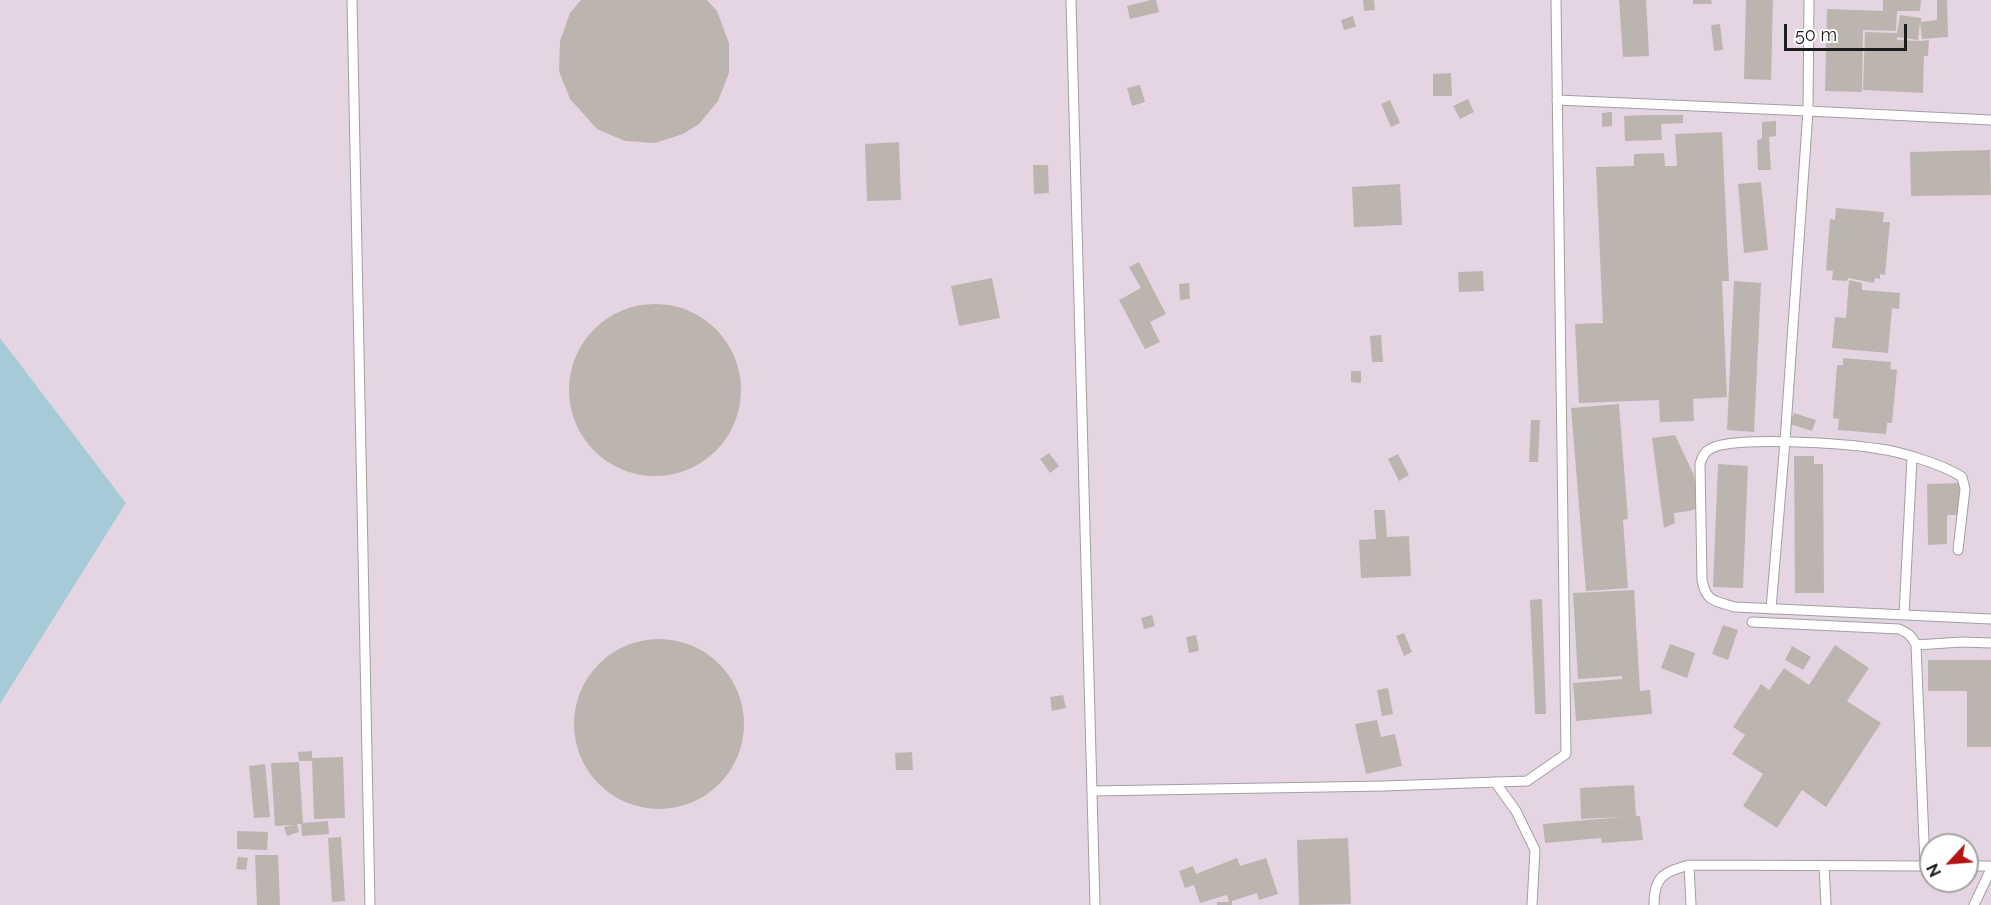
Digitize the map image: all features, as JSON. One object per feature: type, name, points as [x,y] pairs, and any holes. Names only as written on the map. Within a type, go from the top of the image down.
[{"type":"lane","points":[[351,0],[370,905]]},
{"type":"lane","points":[[1071,0],[1095,905]]},
{"type":"lane","points":[[1092,791],[1527,781],[1566,753],[1556,0]]},
{"type":"lane","points":[[1771,609],[1808,111],[1809,0]]},
{"type":"lane","points":[[1557,100],[1991,120]]},
{"type":"lane","points":[[1958,550],[1965,489],[1962,477],[1949,468],[1881,449],[1785,441],[1722,444],[1706,451],[1700,464],[1702,580],[1704,593],[1710,599],[1735,608],[1991,619]]},
{"type":"lane","points":[[1904,615],[1912,458]]},
{"type":"lane","points":[[1752,622],[1899,630],[1913,637],[1916,645],[1926,833]]},
{"type":"lane","points":[[1916,645],[1991,643]]},
{"type":"lane","points":[[1496,782],[1516,811],[1535,850],[1532,905]]},
{"type":"lane","points":[[1654,905],[1654,891],[1660,877],[1672,870],[1689,866],[1919,866]]},
{"type":"lane","points":[[1689,866],[1691,905]]},
{"type":"lane","points":[[1824,866],[1826,905]]},
{"type":"lane","points":[[1974,905],[1991,868]]},
{"type":"shaded area","points":[[0,0],[1991,0],[1991,905],[0,905],[0,704],[126,503],[0,338]]},
{"type":"water","points":[[0,338],[126,503],[0,704]]},
{"type":"building","points":[[581,0],[707,0],[717,11],[729,43],[729,73],[718,101],[699,124],[683,134],[655,143],[625,141],[597,129],[570,99],[559,71],[560,41],[570,13]]},
{"type":"building","points":[[1156,0],[1159,12],[1130,19],[1127,6]]},
{"type":"building","points":[[1363,0],[1374,0],[1375,10],[1364,11]]},
{"type":"building","points":[[1619,0],[1646,0],[1649,56],[1623,57]]},
{"type":"building","points":[[1693,0],[1711,0],[1712,4],[1693,4]]},
{"type":"building","points":[[1746,0],[1773,0],[1771,80],[1744,79]]},
{"type":"building","points":[[1883,0],[1921,0],[1920,11],[1897,11],[1896,31],[1863,30],[1862,92],[1825,91],[1827,9],[1883,11]]},
{"type":"building","points":[[1937,0],[1947,0],[1948,37],[1922,39],[1920,22],[1918,40],[1897,37],[1897,40],[1921,41],[1929,40],[1928,56],[1924,56],[1923,93],[1863,90],[1865,32],[1897,33],[1900,15],[1921,18],[1921,22],[1937,20]]},
{"type":"building","points":[[1353,16],[1356,27],[1344,30],[1341,20]]},
{"type":"building","points":[[1720,24],[1723,50],[1714,51],[1711,25]]},
{"type":"building","points":[[1451,73],[1452,96],[1433,96],[1433,74]]},
{"type":"building","points":[[1140,85],[1145,102],[1132,106],[1127,88]]},
{"type":"building","points":[[1468,99],[1474,112],[1460,119],[1453,106]]},
{"type":"building","points":[[1390,100],[1400,123],[1391,127],[1381,104]]},
{"type":"building","points":[[1612,112],[1612,126],[1602,127],[1602,113]]},
{"type":"building","points":[[1683,115],[1683,123],[1661,124],[1662,140],[1625,141],[1624,116]]},
{"type":"building","points":[[1776,121],[1776,136],[1769,137],[1771,170],[1758,170],[1757,140],[1762,139],[1762,122]]},
{"type":"building","points":[[1722,132],[1729,281],[1722,281],[1727,397],[1693,399],[1694,421],[1660,422],[1659,400],[1579,403],[1575,324],[1603,323],[1596,167],[1634,166],[1634,154],[1664,153],[1665,166],[1677,166],[1675,134]]},
{"type":"building","points":[[899,142],[901,200],[867,201],[865,144]]},
{"type":"building","points":[[1990,150],[1991,195],[1911,196],[1910,152]]},
{"type":"building","points":[[1033,165],[1048,165],[1049,193],[1034,194]]},
{"type":"building","points":[[1761,182],[1768,250],[1744,253],[1738,184]]},
{"type":"building","points":[[1400,184],[1402,225],[1354,227],[1352,187]]},
{"type":"building","points":[[1836,208],[1884,212],[1883,222],[1890,222],[1885,275],[1880,274],[1880,279],[1875,278],[1874,283],[1848,278],[1847,281],[1832,280],[1833,271],[1826,270],[1830,219],[1835,220]]},
{"type":"building","points":[[1139,262],[1166,314],[1150,322],[1160,342],[1145,349],[1119,300],[1141,288],[1129,267]]},
{"type":"building","points":[[1483,271],[1484,291],[1459,292],[1458,272]]},
{"type":"building","points":[[992,278],[1000,318],[959,326],[951,286]]},
{"type":"building","points":[[1849,280],[1862,283],[1862,290],[1900,293],[1899,309],[1892,308],[1888,353],[1832,348],[1835,317],[1846,318]]},
{"type":"building","points":[[1734,281],[1761,283],[1754,432],[1727,430]]},
{"type":"building","points":[[1189,283],[1190,299],[1180,300],[1179,284]]},
{"type":"building","points":[[655,304],[688,311],[716,329],[734,357],[741,390],[734,423],[716,451],[688,469],[655,476],[622,469],[594,451],[576,423],[569,390],[576,357],[594,329],[622,311]]},
{"type":"building","points":[[1381,335],[1383,362],[1372,362],[1370,336]]},
{"type":"building","points":[[1843,358],[1891,362],[1890,369],[1897,370],[1892,423],[1887,423],[1886,434],[1838,430],[1839,419],[1833,418],[1837,365],[1843,365]]},
{"type":"building","points":[[1351,371],[1361,371],[1361,383],[1351,382]]},
{"type":"building","points":[[1619,404],[1628,519],[1623,520],[1628,588],[1586,591],[1571,408]]},
{"type":"building","points":[[1794,413],[1816,420],[1812,431],[1790,424]]},
{"type":"building","points":[[1531,420],[1540,420],[1538,462],[1529,462]]},
{"type":"building","points":[[1675,435],[1694,475],[1698,508],[1674,513],[1675,523],[1664,528],[1652,438]]},
{"type":"building","points":[[1049,453],[1059,466],[1050,473],[1040,459]]},
{"type":"building","points":[[1398,454],[1409,475],[1399,481],[1388,459]]},
{"type":"building","points":[[1794,456],[1814,456],[1814,464],[1823,464],[1824,593],[1795,593]]},
{"type":"building","points":[[1718,464],[1748,466],[1743,588],[1713,587]]},
{"type":"building","points":[[1959,483],[1959,515],[1947,515],[1947,544],[1928,545],[1927,484]]},
{"type":"building","points":[[1374,510],[1385,510],[1387,537],[1409,536],[1411,576],[1361,578],[1359,540],[1376,539]]},
{"type":"building","points":[[1634,590],[1640,691],[1650,690],[1652,714],[1576,721],[1573,683],[1622,679],[1622,676],[1578,679],[1573,593]]},
{"type":"building","points":[[1542,599],[1546,714],[1535,714],[1530,600]]},
{"type":"building","points":[[1152,615],[1155,626],[1144,629],[1141,618]]},
{"type":"building","points":[[1723,625],[1738,630],[1728,660],[1712,654]]},
{"type":"building","points":[[1404,633],[1412,652],[1404,656],[1396,636]]},
{"type":"building","points":[[1196,635],[1199,651],[1189,653],[1186,637]]},
{"type":"building","points":[[659,639],[676,640],[692,645],[719,664],[738,691],[743,707],[743,741],[738,757],[719,784],[692,803],[676,808],[659,809],[642,808],[626,803],[599,784],[580,757],[575,741],[574,724],[575,707],[580,691],[599,664],[626,645],[642,640]]},
{"type":"building","points":[[1670,644],[1695,653],[1687,678],[1661,668]]},
{"type":"building","points":[[1835,645],[1869,668],[1847,701],[1881,723],[1826,807],[1802,790],[1777,828],[1743,806],[1763,774],[1732,754],[1745,735],[1733,727],[1761,684],[1769,690],[1784,668],[1809,685]]},
{"type":"building","points":[[1792,646],[1811,657],[1803,670],[1785,660]]},
{"type":"building","points":[[1928,660],[1991,660],[1991,747],[1967,747],[1967,691],[1928,691]]},
{"type":"building","points":[[1388,688],[1393,714],[1382,716],[1377,690]]},
{"type":"building","points":[[1063,695],[1066,708],[1052,711],[1050,697]]},
{"type":"building","points":[[1377,720],[1381,737],[1395,734],[1402,766],[1366,774],[1355,724]]},
{"type":"building","points":[[312,751],[312,758],[343,757],[345,818],[314,819],[312,761],[299,761],[298,752]]},
{"type":"building","points":[[912,752],[913,770],[896,770],[895,753]]},
{"type":"building","points":[[299,762],[303,823],[328,821],[329,834],[302,836],[301,824],[297,824],[299,832],[287,836],[284,827],[293,825],[275,826],[271,763]]},
{"type":"building","points":[[265,764],[270,817],[254,818],[249,766]]},
{"type":"building","points":[[1634,785],[1636,816],[1640,816],[1643,840],[1602,843],[1601,838],[1545,843],[1543,824],[1623,817],[1581,819],[1580,788]]},
{"type":"building","points":[[237,831],[268,832],[267,850],[237,849]]},
{"type":"building","points":[[341,837],[345,901],[332,902],[328,838]]},
{"type":"building","points":[[1348,838],[1351,904],[1299,905],[1297,840]]},
{"type":"building","points":[[255,855],[278,855],[280,905],[257,905]]},
{"type":"building","points":[[238,857],[248,858],[246,870],[236,869]]},
{"type":"building","points":[[1237,858],[1240,866],[1266,858],[1278,894],[1259,900],[1257,893],[1232,901],[1232,905],[1217,905],[1217,902],[1229,902],[1227,895],[1200,903],[1194,885],[1185,888],[1179,871],[1193,866],[1196,874]]}]
